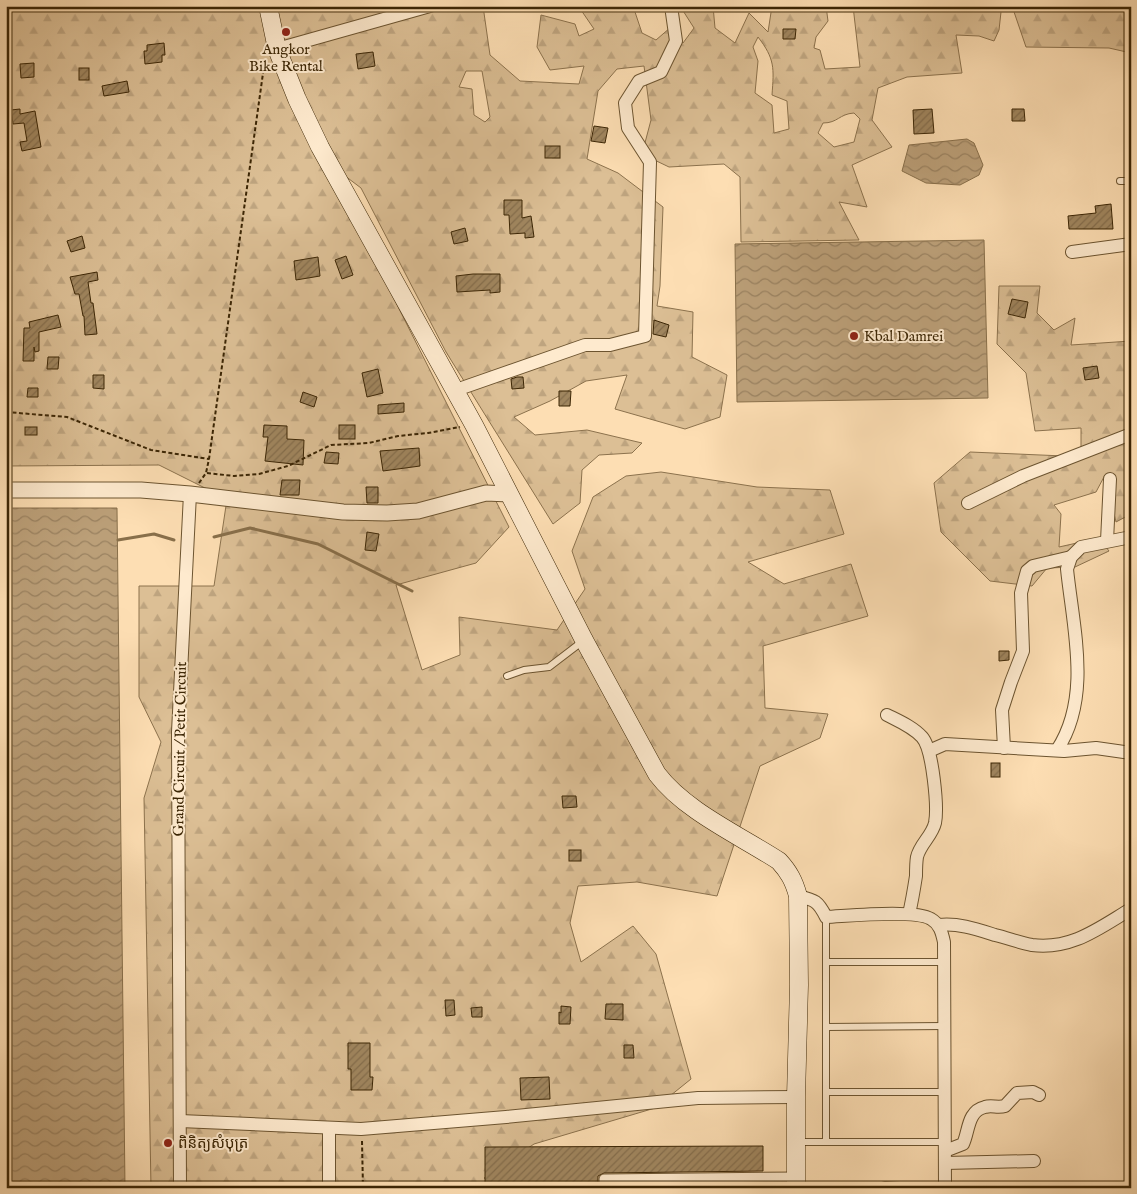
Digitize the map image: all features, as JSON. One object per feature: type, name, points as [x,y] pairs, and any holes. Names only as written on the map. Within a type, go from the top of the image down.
[{"type":"main road","points":[[268,6],[271,53],[297,99],[320,147],[456,390],[584,640],[657,774],[667,787],[685,803],[779,861],[790,873],[798,896],[797,1182]]},
{"type":"street","points":[[271,53],[430,6]]},
{"type":"street","points":[[456,390],[585,345],[610,346],[645,336],[650,162],[628,128],[625,103],[638,81],[661,72],[676,42],[671,6]]},
{"type":"street","points":[[1072,252],[1131,244]]},
{"type":"street","points":[[968,503],[1023,476],[1131,434]]},
{"type":"street","points":[[1107,541],[1110,479]]},
{"type":"street","points":[[6,490],[142,490],[343,512],[387,513],[418,511],[486,493],[510,494]]},
{"type":"street","name":"Grand Circuit / Petit Circuit","points":[[180,1188],[178,732],[190,494]]},
{"type":"street","points":[[1057,750],[1066,736],[1074,710],[1079,670],[1067,570],[1072,557],[1081,547],[1131,536]]},
{"type":"street","points":[[1004,748],[1002,710],[1023,651],[1021,593],[1027,572],[1033,566],[1072,557]]},
{"type":"street","points":[[887,715],[913,729],[924,738],[929,751],[936,805],[934,824],[917,858],[909,914]]},
{"type":"street","points":[[929,751],[945,744],[1057,750],[1096,748],[1131,753]]},
{"type":"street","points":[[798,896],[812,899],[819,904],[826,916],[909,914],[931,919],[939,925],[944,942],[945,1188]]},
{"type":"street","points":[[939,925],[969,926],[1032,945],[1058,945],[1087,936],[1131,909]]},
{"type":"street","points":[[945,1152],[964,1144],[968,1123],[980,1109],[987,1106],[1006,1106],[1017,1093],[1033,1092],[1039,1096]]},
{"type":"street","points":[[180,1121],[361,1128],[496,1118],[698,1098],[796,1098]]},
{"type":"street","points":[[329,1128],[329,1188]]},
{"type":"street","points":[[945,1152],[1034,1161]]},
{"type":"street","points":[[604,1188],[604,1179],[797,1182]]},
{"type":"lane","points":[[1120,181],[1131,181]]},
{"type":"lane","points":[[507,676],[524,670],[550,666],[584,640]]},
{"type":"lane","points":[[826,916],[826,1141]]},
{"type":"lane","points":[[826,962],[944,962]]},
{"type":"lane","points":[[826,1027],[945,1026]]},
{"type":"lane","points":[[826,1092],[945,1092]]},
{"type":"lane","points":[[797,1142],[826,1141],[945,1152]]},
{"type":"lane","points":[[876,1188],[885,1185],[900,1186],[902,1188]]},
{"type":"path","points":[[190,494],[206,473],[271,53]]},
{"type":"path","points":[[6,412],[68,417],[152,450],[208,459]]},
{"type":"path","points":[[206,473],[234,476],[260,474],[288,466],[331,445],[369,443],[398,436],[474,425]]},
{"type":"path","points":[[361,1128],[363,1188]]},
{"type":"green space","points":[[6,6],[483,6],[490,55],[520,81],[579,84],[584,66],[550,70],[537,47],[541,15],[575,24],[579,36],[594,29],[581,10],[536,11],[535,6],[633,6],[642,33],[656,40],[671,27],[683,43],[694,28],[680,6],[713,6],[715,28],[735,43],[749,13],[768,32],[772,6],[826,6],[828,21],[816,37],[814,48],[820,50],[825,69],[860,67],[853,6],[994,6],[1001,12],[999,30],[994,41],[979,36],[956,35],[962,73],[907,77],[878,88],[872,120],[892,147],[852,165],[867,207],[839,202],[859,240],[741,242],[740,177],[724,164],[669,167],[642,154],[651,120],[644,66],[617,69],[598,91],[587,159],[618,173],[663,207],[660,286],[657,306],[693,312],[692,357],[727,375],[720,417],[685,429],[615,409],[627,375],[586,381],[550,401],[514,417],[535,435],[587,430],[642,443],[632,453],[599,455],[582,470],[580,503],[553,524],[446,352],[361,188],[324,160],[509,527],[476,563],[396,585],[422,670],[460,655],[459,617],[557,630],[585,589],[572,551],[593,497],[626,476],[661,472],[757,487],[830,490],[844,534],[748,562],[784,584],[851,564],[868,616],[763,646],[765,708],[828,714],[820,738],[760,766],[717,896],[637,882],[578,886],[570,923],[581,962],[633,926],[656,954],[691,1079],[655,1108],[534,1144],[484,1178],[499,1188],[151,1188],[144,798],[161,742],[139,697],[139,586],[214,586],[227,499],[159,465],[6,466]],"holes":[[[758,37],[768,52],[772,64],[772,95],[787,101],[789,129],[774,133],[772,105],[755,93],[758,61],[753,47]],[[466,71],[482,71],[490,117],[485,122],[474,115],[472,89],[459,87]],[[854,113],[860,119],[854,142],[834,147],[818,133],[823,123],[832,122],[845,115]]]},
{"type":"green space","points":[[1012,6],[1131,6],[1131,53],[1109,48],[1026,47]]},
{"type":"green space","points":[[999,286],[1040,286],[1037,313],[1054,330],[1075,318],[1071,345],[1131,341],[1131,514],[1116,522],[1105,475],[1096,492],[1054,505],[1061,514],[1059,547],[1099,538],[1109,551],[1075,567],[1047,568],[1032,586],[990,581],[941,532],[934,483],[970,452],[1064,456],[1081,449],[1081,428],[1035,431],[1026,373],[997,344]]},
{"type":"water","points":[[967,139],[974,143],[983,165],[979,175],[960,185],[926,183],[902,171],[909,145]]},
{"type":"water","points":[[984,240],[988,398],[737,402],[735,244]]},
{"type":"water","points":[[6,508],[117,508],[125,1188],[6,1188]]},
{"type":"building","points":[[783,29],[796,29],[795,39],[783,39]]},
{"type":"building","points":[[164,43],[165,55],[162,55],[162,62],[145,64],[144,51],[147,51],[147,45]]},
{"type":"building","points":[[373,52],[375,66],[358,69],[356,54]]},
{"type":"building","points":[[34,63],[34,77],[21,78],[20,64]]},
{"type":"building","points":[[79,68],[89,68],[89,80],[79,80]]},
{"type":"building","points":[[127,81],[129,92],[104,96],[102,86]]},
{"type":"building","points":[[20,109],[20,114],[35,111],[41,147],[22,151],[20,142],[27,141],[24,123],[13,124],[11,110]]},
{"type":"building","points":[[932,109],[934,133],[914,134],[913,110]]},
{"type":"building","points":[[1012,109],[1024,109],[1025,121],[1012,121]]},
{"type":"building","points":[[594,126],[608,128],[605,143],[591,141]]},
{"type":"building","points":[[545,146],[560,146],[560,158],[545,158]]},
{"type":"building","points":[[504,200],[522,200],[522,218],[531,216],[534,237],[525,238],[525,233],[510,234],[509,215],[504,215]]},
{"type":"building","points":[[1111,204],[1113,229],[1069,229],[1068,216],[1096,213],[1095,206]]},
{"type":"building","points":[[465,228],[468,241],[454,244],[451,232]]},
{"type":"building","points":[[82,236],[85,248],[71,252],[67,241]]},
{"type":"building","points":[[346,256],[353,275],[342,279],[335,260]]},
{"type":"building","points":[[318,257],[320,276],[296,280],[294,261]]},
{"type":"building","points":[[97,272],[98,280],[88,282],[97,334],[85,335],[84,316],[79,294],[75,294],[70,277]]},
{"type":"building","points":[[500,274],[500,292],[490,293],[490,290],[457,292],[456,276]]},
{"type":"building","points":[[1012,299],[1028,302],[1025,318],[1008,314]]},
{"type":"building","points":[[58,315],[61,327],[39,332],[39,351],[35,352],[34,347],[34,361],[23,361],[24,328],[30,328],[29,322]]},
{"type":"building","points":[[654,320],[669,325],[666,337],[653,334]]},
{"type":"building","points":[[48,357],[59,357],[58,369],[47,369]]},
{"type":"building","points":[[1097,366],[1099,378],[1085,380],[1083,368]]},
{"type":"building","points":[[378,369],[383,393],[367,397],[362,373]]},
{"type":"building","points":[[93,375],[104,375],[104,389],[93,388]]},
{"type":"building","points":[[523,377],[524,388],[512,389],[511,379]]},
{"type":"building","points":[[28,388],[38,388],[38,397],[27,397]]},
{"type":"building","points":[[559,391],[571,391],[570,406],[559,406]]},
{"type":"building","points":[[303,392],[317,397],[314,407],[300,402]]},
{"type":"building","points":[[404,403],[404,412],[378,414],[378,405]]},
{"type":"building","points":[[264,425],[287,426],[287,439],[304,440],[303,465],[265,461],[268,437],[263,437]]},
{"type":"building","points":[[339,425],[355,425],[355,439],[339,439]]},
{"type":"building","points":[[25,427],[37,427],[37,435],[25,435]]},
{"type":"building","points":[[419,448],[420,466],[383,471],[380,451]]},
{"type":"building","points":[[326,452],[339,453],[338,464],[324,463]]},
{"type":"building","points":[[282,480],[300,480],[299,495],[280,495]]},
{"type":"building","points":[[366,487],[378,487],[378,503],[367,503]]},
{"type":"building","points":[[367,532],[379,534],[376,551],[365,550]]},
{"type":"building","points":[[999,651],[1009,651],[1009,660],[999,661]]},
{"type":"building","points":[[991,763],[1000,763],[1000,777],[991,777]]},
{"type":"building","points":[[562,796],[576,796],[577,807],[563,808]]},
{"type":"building","points":[[569,850],[581,850],[581,861],[569,861]]},
{"type":"building","points":[[445,1000],[454,1000],[455,1015],[446,1016]]},
{"type":"building","points":[[606,1004],[623,1004],[623,1020],[605,1019]]},
{"type":"building","points":[[561,1006],[571,1007],[570,1024],[559,1024]]},
{"type":"building","points":[[482,1007],[482,1017],[472,1017],[471,1008]]},
{"type":"building","points":[[348,1043],[370,1043],[370,1077],[373,1077],[372,1090],[351,1090],[351,1069],[348,1069]]},
{"type":"building","points":[[624,1045],[633,1045],[634,1058],[624,1058]]},
{"type":"building","points":[[549,1077],[550,1099],[521,1100],[520,1078]]},
{"type":"building","points":[[763,1146],[763,1171],[604,1173],[598,1176],[598,1188],[485,1188],[485,1147]]},
{"type":"building","points":[[763,1184],[763,1188],[610,1188],[610,1185]]},
{"type":"waterway","points":[[214,537],[250,528],[318,544],[412,591]]},
{"type":"waterway","points":[[118,540],[154,534],[174,540]]},
{"type":"place","name":"Angkor Bike Rental","points":[[286,32]]},
{"type":"place","name":"Kbal Damrei","points":[[854,336]]},
{"type":"place","name":"ពិនិត្យសំបុត្រ","points":[[168,1143]]}]
